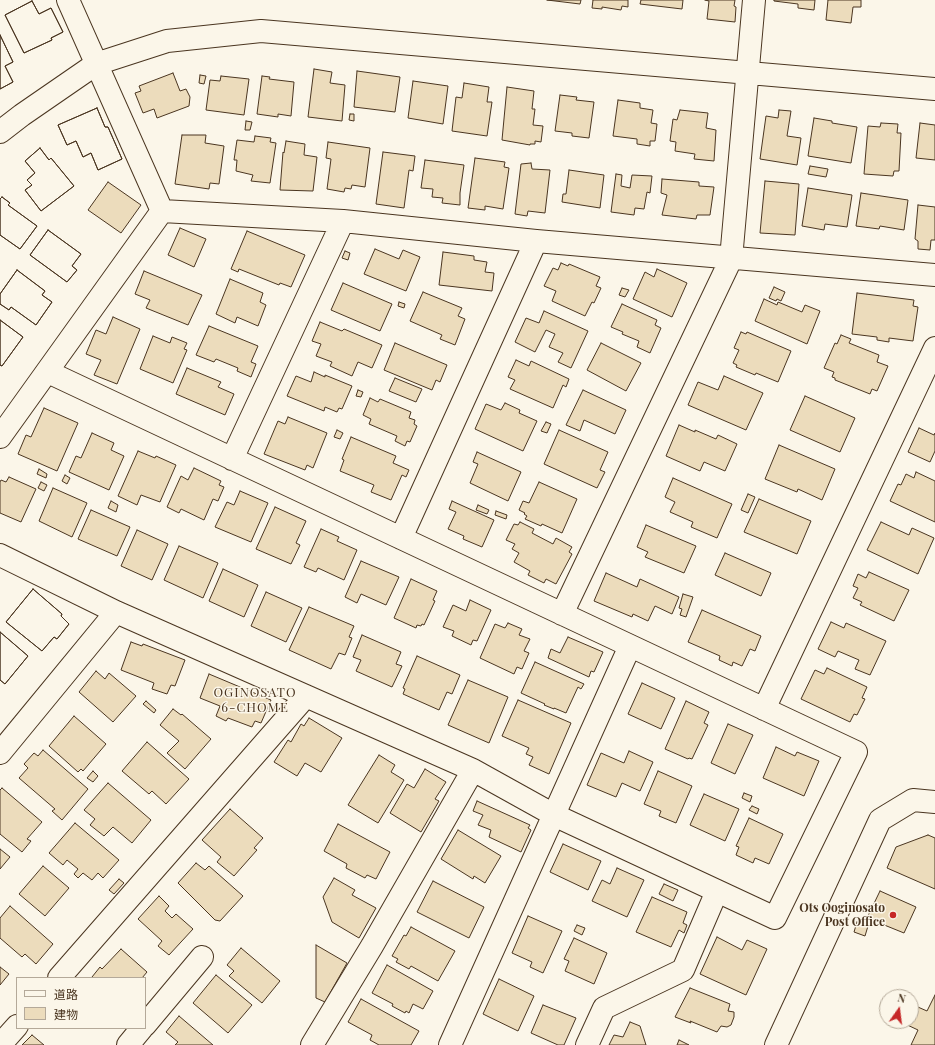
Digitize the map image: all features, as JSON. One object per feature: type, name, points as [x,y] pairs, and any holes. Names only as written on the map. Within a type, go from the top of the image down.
[{"type":"street","points":[[68,0],[162,211]]},
{"type":"street","points":[[562,614],[731,259],[754,0]]},
{"type":"street","points":[[0,132],[96,64],[167,41],[261,31],[935,89]]},
{"type":"street","points":[[162,211],[343,221],[536,242],[935,275]]},
{"type":"street","points":[[0,437],[162,211]]},
{"type":"street","points":[[232,459],[343,221]]},
{"type":"street","points":[[401,538],[536,242]]},
{"type":"street","points":[[764,709],[935,348]]},
{"type":"street","points":[[0,555],[116,612],[473,770],[554,815],[775,918],[856,752],[48,372]]},
{"type":"street","points":[[0,753],[116,612]]},
{"type":"street","points":[[450,1045],[630,646]]},
{"type":"street","points":[[60,977],[306,696]]},
{"type":"street","points":[[312,1045],[372,946],[473,770]]},
{"type":"street","points":[[776,1045],[880,820],[913,800],[935,802]]},
{"type":"street","points":[[587,1045],[604,1008],[683,970],[718,891]]},
{"type":"street","points":[[146,1024],[202,957]]},
{"type":"street","points":[[0,1045],[16,1027]]},
{"type":"street","points":[[128,1045],[141,1029]]},
{"type":"building","points":[[547,0],[581,0],[580,4]]},
{"type":"building","points":[[593,0],[628,0],[628,7],[622,6],[621,10],[602,7],[602,9],[592,8]]},
{"type":"building","points":[[641,0],[683,0],[682,9],[640,4]]},
{"type":"building","points":[[705,0],[735,0],[735,22],[707,19],[709,1]]},
{"type":"building","points":[[774,0],[815,0],[814,10],[798,8],[798,4]]},
{"type":"building","points":[[828,0],[861,0],[861,7],[853,7],[851,23],[826,20]]},
{"type":"building","points":[[32,1],[39,14],[51,8],[63,32],[51,38],[52,40],[24,53],[5,15]]},
{"type":"building","points":[[32,1],[39,14],[51,8],[63,32],[51,38],[52,40],[24,53],[5,15]]},
{"type":"building","points":[[0,35],[13,62],[5,66],[13,82],[0,89]]},
{"type":"building","points":[[0,35],[13,62],[5,66],[13,82],[0,89]]},
{"type":"building","points":[[314,69],[332,72],[330,83],[345,85],[342,121],[308,117]]},
{"type":"building","points":[[357,71],[400,77],[395,112],[354,107]]},
{"type":"building","points":[[173,73],[180,91],[186,89],[190,97],[189,106],[157,118],[154,109],[143,113],[135,93],[141,91],[139,86]]},
{"type":"building","points":[[200,75],[206,76],[204,84],[199,83]]},
{"type":"building","points":[[221,76],[249,79],[244,115],[206,110],[210,80],[220,81]]},
{"type":"building","points":[[262,76],[270,77],[269,79],[294,82],[291,116],[278,114],[278,117],[257,114]]},
{"type":"building","points":[[413,81],[448,86],[443,124],[408,118]]},
{"type":"building","points":[[464,83],[489,87],[487,102],[492,102],[487,136],[452,131],[456,97],[462,98]]},
{"type":"building","points":[[507,87],[534,91],[532,109],[535,109],[533,125],[543,126],[541,142],[535,141],[535,144],[530,145],[502,140]]},
{"type":"building","points":[[560,95],[577,97],[576,100],[594,102],[589,138],[572,136],[572,133],[555,131]]},
{"type":"building","points":[[618,100],[640,103],[640,108],[653,110],[651,123],[657,124],[655,141],[650,141],[650,146],[637,144],[637,139],[613,136]]},
{"type":"building","points":[[97,108],[105,127],[108,127],[122,159],[98,170],[91,153],[83,157],[76,141],[67,145],[58,125]]},
{"type":"building","points":[[97,108],[105,127],[108,127],[122,159],[98,170],[91,153],[83,157],[76,141],[67,145],[58,125]]},
{"type":"building","points":[[680,110],[708,113],[706,128],[716,130],[714,161],[694,159],[695,154],[675,151],[676,142],[670,141],[673,119],[677,120]]},
{"type":"building","points":[[779,110],[791,111],[787,136],[801,138],[797,165],[760,159],[766,116],[778,118]]},
{"type":"building","points":[[350,114],[354,114],[354,121],[349,120]]},
{"type":"building","points":[[814,118],[832,121],[832,123],[857,127],[851,163],[808,156]]},
{"type":"building","points":[[246,121],[252,122],[250,130],[245,130]]},
{"type":"building","points":[[881,123],[898,124],[897,133],[901,133],[899,171],[894,171],[893,176],[864,174],[868,126],[880,127]]},
{"type":"building","points":[[920,123],[935,125],[935,160],[916,158]]},
{"type":"building","points":[[182,135],[206,135],[205,143],[224,146],[219,184],[210,183],[209,189],[175,184]]},
{"type":"building","points":[[255,136],[271,138],[270,142],[276,143],[270,183],[251,181],[253,175],[236,171],[237,160],[234,160],[237,140],[254,142]]},
{"type":"building","points":[[286,141],[305,144],[304,155],[317,157],[313,191],[280,190],[283,152],[284,153]]},
{"type":"building","points":[[328,142],[370,148],[365,187],[352,185],[351,189],[345,188],[344,192],[327,189],[331,159],[326,158]]},
{"type":"building","points":[[40,148],[49,160],[51,158],[74,186],[41,211],[25,190],[32,185],[27,180],[35,173],[25,161]]},
{"type":"building","points":[[40,148],[49,160],[51,158],[74,186],[41,211],[25,190],[32,185],[27,180],[35,173],[25,161]]},
{"type":"building","points":[[383,152],[415,156],[413,171],[409,170],[404,208],[376,204]]},
{"type":"building","points":[[475,158],[505,162],[504,167],[509,168],[503,209],[485,206],[485,210],[468,208]]},
{"type":"building","points":[[425,160],[464,165],[460,205],[442,203],[443,198],[432,197],[433,189],[421,188]]},
{"type":"building","points":[[531,163],[532,169],[550,170],[545,213],[528,211],[527,216],[515,214],[521,164]]},
{"type":"building","points":[[810,166],[828,169],[826,177],[808,174]]},
{"type":"building","points":[[569,170],[604,175],[600,208],[562,202],[563,194],[566,194]]},
{"type":"building","points":[[616,174],[622,175],[621,186],[630,188],[632,175],[652,176],[650,193],[647,192],[644,209],[635,208],[634,215],[611,212]]},
{"type":"building","points":[[662,179],[699,182],[699,186],[714,187],[710,215],[697,215],[696,219],[662,215],[667,195],[661,193]]},
{"type":"building","points":[[765,181],[799,184],[795,235],[760,233]]},
{"type":"building","points":[[108,182],[141,205],[121,233],[88,210]]},
{"type":"building","points":[[808,188],[852,195],[847,227],[825,224],[824,230],[802,226]]},
{"type":"building","points":[[861,193],[908,200],[904,230],[880,226],[879,229],[856,226]]},
{"type":"building","points":[[2,197],[10,203],[8,205],[37,226],[20,249],[0,235],[0,199]]},
{"type":"building","points":[[2,197],[10,203],[8,205],[37,226],[20,249],[0,235],[0,199]]},
{"type":"building","points":[[918,205],[935,207],[935,240],[931,240],[930,250],[918,249],[918,241],[915,239]]},
{"type":"building","points":[[180,228],[206,239],[194,267],[168,255]]},
{"type":"building","points":[[48,230],[81,254],[72,266],[77,270],[67,282],[30,255]]},
{"type":"building","points":[[48,230],[81,254],[72,266],[77,270],[67,282],[30,255]]},
{"type":"building","points":[[247,231],[305,255],[291,287],[280,283],[279,285],[239,269],[238,272],[231,269]]},
{"type":"building","points":[[375,249],[399,259],[403,250],[420,257],[406,291],[364,274]]},
{"type":"building","points":[[345,251],[350,253],[348,260],[342,258]]},
{"type":"building","points":[[443,252],[474,256],[474,260],[487,262],[485,272],[494,273],[492,291],[439,285]]},
{"type":"building","points":[[561,263],[568,266],[569,264],[600,277],[596,286],[601,288],[594,303],[592,302],[585,316],[552,301],[556,291],[544,286],[553,268],[558,270]]},
{"type":"building","points":[[657,269],[687,283],[672,317],[633,299],[645,272],[654,277]]},
{"type":"building","points":[[17,270],[45,291],[42,295],[52,302],[36,325],[11,307],[9,310],[0,304],[0,294]]},
{"type":"building","points":[[17,270],[45,291],[42,295],[52,302],[36,325],[11,307],[9,310],[0,304],[0,294]]},
{"type":"building","points":[[144,271],[202,295],[188,325],[146,308],[150,300],[135,294]]},
{"type":"building","points":[[230,279],[263,293],[260,302],[266,305],[258,326],[237,317],[235,323],[216,314]]},
{"type":"building","points":[[343,283],[392,304],[380,331],[331,310]]},
{"type":"building","points":[[774,287],[785,292],[781,301],[777,299],[776,301],[769,298]]},
{"type":"building","points":[[622,288],[629,290],[625,297],[619,295]]},
{"type":"building","points":[[423,292],[462,308],[458,316],[465,319],[455,345],[440,339],[442,335],[410,321]]},
{"type":"building","points":[[857,293],[914,300],[913,306],[918,307],[913,341],[889,338],[889,342],[877,340],[877,337],[852,334]]},
{"type":"building","points":[[764,299],[777,305],[778,302],[802,312],[805,305],[820,311],[807,344],[755,321]]},
{"type":"building","points":[[399,302],[405,304],[404,308],[398,306]]},
{"type":"building","points":[[622,304],[657,320],[655,325],[661,328],[650,353],[637,347],[639,341],[622,334],[623,332],[611,327]]},
{"type":"building","points":[[544,311],[588,331],[571,368],[558,362],[563,353],[549,347],[555,334],[546,330],[535,352],[515,342],[526,318],[539,323]]},
{"type":"building","points":[[113,317],[140,329],[117,384],[94,375],[101,360],[86,354],[96,330],[106,334]]},
{"type":"building","points":[[0,320],[23,337],[2,366],[0,365]]},
{"type":"building","points":[[0,320],[23,337],[2,366],[0,365]]},
{"type":"building","points":[[320,322],[342,331],[344,329],[382,345],[372,368],[358,362],[352,376],[330,366],[332,362],[316,356],[321,344],[312,341]]},
{"type":"building","points":[[209,326],[258,346],[251,362],[256,364],[251,377],[237,371],[238,368],[216,359],[214,362],[196,355]]},
{"type":"building","points":[[741,332],[746,334],[747,332],[791,351],[778,382],[736,367],[737,365],[733,363],[739,350],[734,348]]},
{"type":"building","points":[[841,335],[851,339],[849,343],[879,355],[877,362],[888,366],[877,391],[872,389],[870,394],[835,380],[835,378],[832,377],[834,372],[824,368],[835,343],[837,344]]},
{"type":"building","points":[[153,336],[170,343],[172,337],[187,343],[184,349],[187,350],[173,383],[140,369]]},
{"type":"building","points":[[395,343],[447,365],[440,382],[436,380],[432,390],[384,370]]},
{"type":"building","points":[[601,343],[641,363],[626,391],[587,370]]},
{"type":"building","points":[[516,360],[529,366],[531,361],[569,379],[566,387],[563,385],[553,408],[510,389],[515,380],[508,377]]},
{"type":"building","points":[[187,368],[221,382],[218,387],[234,394],[225,415],[176,394]]},
{"type":"building","points":[[314,372],[352,386],[342,409],[339,408],[337,412],[325,407],[324,411],[287,396],[296,376],[311,382]]},
{"type":"building","points":[[724,376],[763,393],[746,430],[688,405],[698,382],[718,390]]},
{"type":"building","points":[[395,378],[422,389],[416,402],[389,391]]},
{"type":"building","points":[[358,390],[363,392],[361,397],[356,396]]},
{"type":"building","points":[[583,390],[626,410],[615,434],[584,420],[580,431],[566,425]]},
{"type":"building","points":[[805,396],[855,418],[840,452],[790,430]]},
{"type":"building","points":[[370,398],[378,402],[380,399],[411,412],[409,418],[415,420],[414,424],[417,426],[410,442],[407,441],[405,446],[395,441],[397,436],[369,424],[371,419],[363,415]]},
{"type":"building","points":[[505,403],[520,410],[519,413],[537,421],[523,451],[475,429],[486,404],[501,410]]},
{"type":"building","points":[[44,408],[78,423],[57,471],[18,454],[26,435],[31,437]]},
{"type":"building","points":[[288,417],[327,433],[313,468],[307,465],[305,470],[264,454],[278,421],[285,424]]},
{"type":"building","points":[[546,422],[551,424],[547,433],[541,431]]},
{"type":"building","points":[[679,425],[716,439],[718,435],[737,444],[725,471],[704,462],[700,471],[666,456]]},
{"type":"building","points":[[919,428],[934,435],[935,433],[935,451],[930,462],[908,452]]},
{"type":"building","points":[[337,430],[343,433],[340,439],[334,437]]},
{"type":"building","points":[[559,430],[608,452],[600,470],[605,472],[597,488],[544,464]]},
{"type":"building","points":[[92,433],[114,443],[111,450],[124,456],[109,490],[69,472],[76,456],[81,458]]},
{"type":"building","points":[[351,437],[396,456],[393,463],[409,470],[406,477],[402,475],[391,500],[371,492],[374,485],[340,471],[344,460],[342,459]]},
{"type":"building","points":[[779,445],[835,469],[822,500],[798,489],[797,492],[765,479]]},
{"type":"building","points":[[138,451],[155,458],[156,456],[176,465],[160,502],[141,495],[137,505],[118,496]]},
{"type":"building","points":[[477,452],[521,472],[508,501],[470,483],[478,464],[473,462]]},
{"type":"building","points":[[194,468],[221,481],[219,485],[224,487],[218,501],[213,499],[204,520],[181,509],[179,513],[167,507],[181,476],[188,480]]},
{"type":"building","points":[[39,469],[47,474],[46,478],[37,474]]},
{"type":"building","points":[[916,472],[935,481],[935,522],[890,501],[898,484],[901,485],[906,474],[914,478]]},
{"type":"building","points":[[65,475],[70,478],[67,484],[62,481]]},
{"type":"building","points":[[9,477],[36,489],[21,522],[0,513],[0,482],[1,480],[6,482]]},
{"type":"building","points":[[673,478],[732,504],[717,538],[691,527],[693,522],[670,512],[675,502],[665,497]]},
{"type":"building","points":[[41,482],[47,485],[44,491],[38,488]]},
{"type":"building","points":[[539,482],[577,499],[562,533],[542,524],[541,526],[525,519],[527,516],[524,514],[525,513],[519,510],[523,501],[529,503]]},
{"type":"building","points":[[53,488],[87,503],[72,537],[39,521]]},
{"type":"building","points":[[240,491],[268,503],[251,542],[215,527],[227,502],[234,505]]},
{"type":"building","points":[[748,494],[755,497],[748,513],[741,510]]},
{"type":"building","points":[[759,499],[811,521],[797,554],[744,532]]},
{"type":"building","points":[[111,501],[118,505],[116,512],[108,508]]},
{"type":"building","points":[[452,501],[494,520],[482,547],[463,539],[464,536],[448,529],[456,512],[449,509]]},
{"type":"building","points":[[478,505],[489,510],[487,514],[476,510]]},
{"type":"building","points":[[275,507],[306,521],[296,543],[300,545],[291,564],[256,549]]},
{"type":"building","points":[[91,510],[130,527],[117,556],[78,539]]},
{"type":"building","points":[[496,511],[507,515],[506,519],[495,515]]},
{"type":"building","points":[[520,522],[534,529],[532,533],[553,544],[556,538],[572,547],[569,552],[572,554],[556,584],[546,579],[544,583],[528,575],[530,571],[514,562],[519,553],[512,549],[515,544],[506,540],[514,524],[518,525]]},
{"type":"building","points":[[881,522],[909,535],[912,528],[934,538],[918,574],[867,550]]},
{"type":"building","points":[[646,525],[696,546],[684,573],[645,557],[648,552],[637,547]]},
{"type":"building","points":[[321,529],[339,537],[337,541],[357,550],[344,580],[318,568],[316,572],[304,567]]},
{"type":"building","points":[[137,530],[168,544],[152,580],[121,566]]},
{"type":"building","points":[[179,546],[218,563],[203,598],[164,580]]},
{"type":"building","points":[[725,553],[771,573],[761,596],[715,575]]},
{"type":"building","points":[[361,561],[399,577],[386,605],[361,594],[357,603],[345,597]]},
{"type":"building","points":[[223,569],[258,585],[244,617],[209,601]]},
{"type":"building","points":[[869,572],[909,590],[894,621],[860,605],[862,602],[853,598],[858,588],[853,586],[858,574],[866,578]]},
{"type":"building","points":[[606,573],[637,587],[640,579],[679,597],[672,614],[655,606],[648,621],[633,614],[632,617],[594,601]]},
{"type":"building","points":[[411,579],[437,591],[433,600],[435,601],[424,625],[417,625],[416,628],[394,618]]},
{"type":"building","points":[[33,589],[62,614],[61,616],[69,624],[57,639],[54,637],[42,651],[6,622]]},
{"type":"building","points":[[33,589],[62,614],[61,616],[69,624],[57,639],[54,637],[42,651],[6,622]]},
{"type":"building","points":[[266,592],[302,608],[286,642],[251,626]]},
{"type":"building","points":[[683,594],[693,597],[686,617],[680,615],[682,609],[679,608]]},
{"type":"building","points":[[470,600],[491,610],[477,641],[473,640],[471,645],[452,636],[454,631],[443,627],[453,605],[466,611]]},
{"type":"building","points":[[309,607],[354,626],[349,637],[352,638],[345,655],[339,653],[331,669],[289,650]]},
{"type":"building","points":[[702,610],[761,636],[755,651],[750,649],[742,666],[733,662],[732,666],[719,660],[720,656],[688,642]]},
{"type":"building","points":[[831,622],[844,628],[846,623],[886,641],[870,675],[855,669],[859,660],[838,651],[835,657],[818,649]]},
{"type":"building","points":[[508,623],[522,629],[519,635],[530,639],[524,651],[529,653],[522,669],[517,667],[514,674],[480,658],[495,624],[505,628]]},
{"type":"building","points":[[0,632],[28,656],[5,684],[0,680]]},
{"type":"building","points":[[0,632],[28,656],[5,684],[0,680]]},
{"type":"building","points":[[362,635],[401,652],[396,664],[402,666],[392,687],[356,671],[361,660],[353,657]]},
{"type":"building","points":[[568,637],[603,652],[594,672],[591,671],[589,677],[548,658],[551,649],[560,653]]},
{"type":"building","points":[[131,642],[142,646],[143,644],[185,660],[175,686],[171,685],[167,694],[152,689],[154,683],[121,670]]},
{"type":"building","points":[[417,656],[460,675],[452,694],[447,692],[439,710],[403,694],[405,689],[403,688]]},
{"type":"building","points":[[535,662],[584,684],[581,689],[578,687],[566,713],[544,705],[545,704],[521,693]]},
{"type":"building","points":[[827,668],[867,687],[862,698],[865,699],[857,715],[854,714],[850,722],[801,699],[815,670],[824,674]]},
{"type":"building","points":[[96,671],[105,679],[109,673],[136,696],[113,722],[79,692]]},
{"type":"building","points":[[209,674],[271,700],[261,723],[255,721],[252,727],[228,718],[226,721],[216,716],[220,706],[200,698]]},
{"type":"building","points":[[468,680],[508,697],[489,743],[448,725]]},
{"type":"building","points":[[642,683],[675,698],[661,729],[628,714]]},
{"type":"building","points":[[518,700],[571,723],[549,774],[529,765],[533,757],[526,754],[529,748],[502,736]]},
{"type":"building","points":[[146,701],[156,710],[154,713],[143,704]]},
{"type":"building","points":[[686,701],[709,712],[704,723],[708,725],[692,759],[688,759],[665,749]]},
{"type":"building","points":[[173,709],[181,715],[182,714],[211,739],[185,769],[167,753],[179,741],[160,725]]},
{"type":"building","points":[[74,716],[106,744],[83,771],[81,769],[78,772],[49,746]]},
{"type":"building","points":[[309,718],[342,738],[321,772],[305,763],[297,776],[274,762],[288,740],[291,742],[301,724],[304,726]]},
{"type":"building","points":[[728,724],[753,735],[735,774],[711,763]]},
{"type":"building","points":[[147,742],[189,779],[166,804],[152,791],[149,794],[122,771]]},
{"type":"building","points":[[776,747],[795,756],[797,752],[819,761],[804,796],[763,778]]},
{"type":"building","points":[[43,750],[88,789],[62,820],[52,811],[55,809],[19,778],[28,768],[24,764],[34,753],[38,756]]},
{"type":"building","points":[[629,751],[653,762],[640,791],[622,783],[616,797],[587,785],[601,753],[624,763]]},
{"type":"building","points":[[379,755],[395,765],[391,772],[404,780],[378,823],[348,805]]},
{"type":"building","points":[[425,769],[446,782],[435,799],[439,801],[421,832],[390,813],[407,784],[414,788]]},
{"type":"building","points":[[93,771],[98,776],[93,782],[87,778]]},
{"type":"building","points":[[658,771],[692,786],[676,823],[659,816],[661,811],[644,804]]},
{"type":"building","points":[[108,783],[151,820],[132,843],[113,827],[104,836],[90,825],[95,819],[84,810]]},
{"type":"building","points":[[2,788],[42,822],[27,839],[31,841],[22,852],[0,834],[0,790]]},
{"type":"building","points":[[744,793],[752,796],[750,802],[742,798]]},
{"type":"building","points":[[704,794],[739,809],[725,841],[690,825]]},
{"type":"building","points":[[477,801],[530,825],[528,828],[531,830],[521,852],[489,837],[491,830],[478,825],[483,815],[473,811]]},
{"type":"building","points":[[752,806],[759,809],[757,814],[749,810]]},
{"type":"building","points":[[230,809],[263,838],[254,848],[257,850],[234,876],[217,862],[221,857],[202,840]]},
{"type":"building","points":[[749,818],[783,834],[769,864],[755,858],[753,863],[736,855],[739,847],[736,846]]},
{"type":"building","points":[[75,823],[119,860],[103,878],[98,873],[92,880],[83,873],[78,878],[74,874],[78,869],[67,860],[63,865],[49,853]]},
{"type":"building","points":[[338,824],[390,852],[376,879],[367,875],[365,878],[346,868],[347,864],[324,851]]},
{"type":"building","points":[[458,830],[501,856],[485,883],[474,876],[473,879],[441,859]]},
{"type":"building","points":[[928,835],[935,838],[935,889],[887,868],[896,847]]},
{"type":"building","points":[[563,844],[601,861],[588,890],[550,872]]},
{"type":"building","points":[[0,849],[10,857],[0,869]]},
{"type":"building","points":[[196,863],[205,870],[209,866],[243,896],[220,921],[215,920],[178,883]]},
{"type":"building","points":[[43,866],[69,888],[45,916],[19,894]]},
{"type":"building","points":[[617,868],[644,880],[627,917],[592,901],[602,880],[610,884]]},
{"type":"building","points":[[334,878],[355,890],[352,895],[376,908],[359,938],[332,922],[323,897]]},
{"type":"building","points":[[119,879],[124,883],[114,894],[109,890]]},
{"type":"building","points":[[433,881],[484,907],[469,938],[417,912]]},
{"type":"building","points":[[664,884],[678,890],[673,901],[659,894]]},
{"type":"building","points":[[880,891],[916,907],[904,933],[867,918]]},
{"type":"building","points":[[159,896],[169,906],[165,911],[172,918],[176,914],[193,929],[169,955],[158,946],[162,941],[138,919]]},
{"type":"building","points":[[652,897],[687,912],[683,923],[687,925],[684,933],[679,930],[671,947],[636,932]]},
{"type":"building","points":[[10,906],[53,944],[36,964],[25,954],[22,957],[0,938],[0,918]]},
{"type":"building","points":[[528,916],[562,931],[543,973],[530,967],[532,962],[512,953]]},
{"type":"building","points":[[857,922],[868,926],[865,936],[854,932]]},
{"type":"building","points":[[577,925],[585,928],[582,935],[574,931]]},
{"type":"building","points":[[411,927],[455,951],[438,981],[411,966],[409,969],[396,962],[398,959],[392,956],[404,935],[406,936]]},
{"type":"building","points":[[717,937],[742,950],[747,940],[767,949],[746,995],[700,974]]},
{"type":"building","points":[[574,938],[607,953],[594,984],[565,971],[569,961],[564,959]]},
{"type":"building","points":[[316,945],[347,963],[325,1002],[316,998]]},
{"type":"building","points":[[241,948],[280,981],[262,1003],[229,976],[234,971],[227,965]]},
{"type":"building","points":[[121,949],[147,972],[143,977],[92,977],[100,967],[102,969]]},
{"type":"building","points":[[387,965],[433,991],[423,1009],[413,1004],[409,1013],[406,1011],[405,1013],[392,1006],[393,1004],[372,993]]},
{"type":"building","points":[[0,967],[9,974],[0,985]]},
{"type":"building","points":[[216,975],[252,1005],[228,1033],[193,1003]]},
{"type":"building","points":[[499,979],[534,996],[518,1031],[483,1014]]},
{"type":"building","points":[[690,988],[730,1004],[728,1011],[734,1012],[731,1025],[727,1027],[721,1026],[717,1032],[690,1021],[691,1023],[675,1017]]},
{"type":"building","points":[[935,995],[935,1045],[911,1045],[918,1030],[916,1029],[919,1029],[919,1008],[927,1011]]},
{"type":"building","points":[[361,999],[419,1031],[411,1045],[379,1045],[370,1040],[372,1035],[348,1022]]},
{"type":"building","points":[[543,1005],[576,1018],[564,1045],[558,1045],[531,1033]]},
{"type":"building","points":[[179,1016],[213,1045],[175,1045],[178,1042],[166,1032]]},
{"type":"building","points":[[630,1022],[640,1026],[646,1045],[609,1045],[614,1035],[623,1037]]},
{"type":"building","points":[[32,1035],[44,1045],[22,1045]]},
{"type":"building","points":[[679,1040],[689,1045],[677,1045]]},
{"type":"place","name":"Ots Ooginosato Post Office","points":[[893,915]]},
{"type":"district","name":"OGINOSATO 6-CHOME","points":[[255,700]]}]
